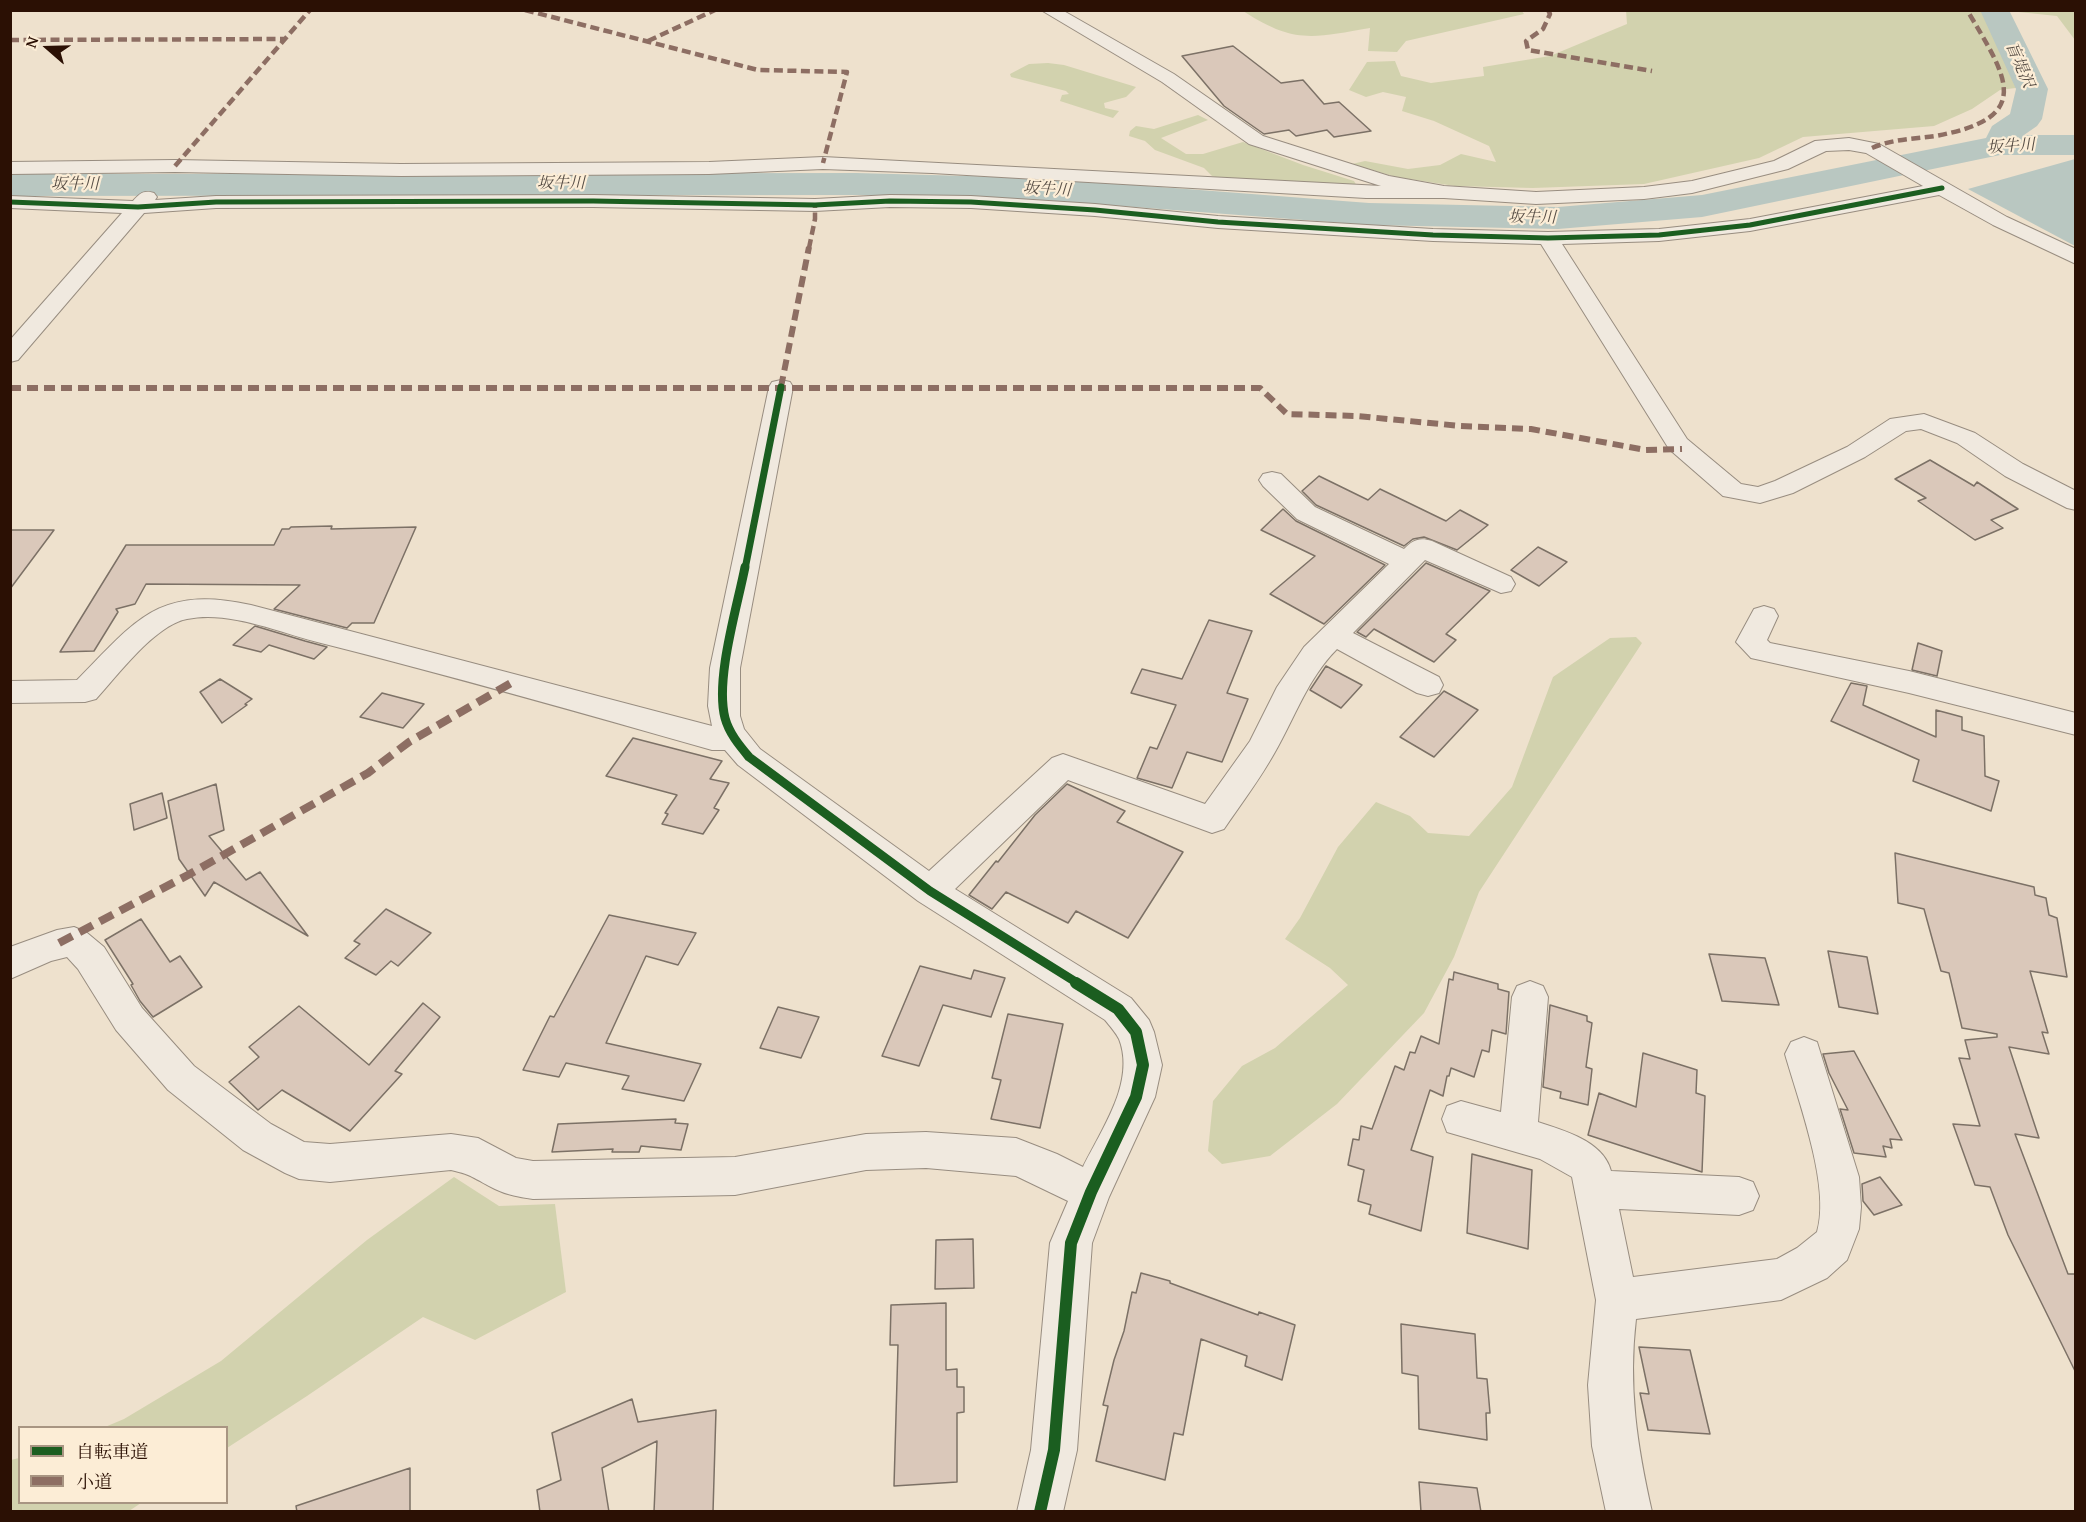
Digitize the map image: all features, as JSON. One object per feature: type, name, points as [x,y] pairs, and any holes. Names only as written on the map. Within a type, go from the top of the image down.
[{"type":"street","points":[[1049,10],[1168,78],[1257,140],[1385,181],[1444,192]]},
{"type":"street","points":[[10,202],[138,207],[216,202],[593,201],[979,169],[1366,192],[1444,192],[1536,198],[1644,193],[1692,187],[1780,165],[1811,149],[1833,143],[1872,148],[2000,221],[2076,258]]},
{"type":"street","points":[[10,168],[175,166],[401,170],[709,168],[819,184],[890,201],[971,202],[1095,210],[1218,222],[1433,235],[1548,238],[1659,235],[1750,225],[1942,188]]},
{"type":"street","points":[[10,355],[175,166]]},
{"type":"street","points":[[1548,238],[1678,444],[1732,490],[1760,495],[1784,487],[1856,452],[1899,424],[1924,421],[1966,438],[2014,470],[2076,501]]},
{"type":"street","points":[[781,387],[725,668],[723,690],[725,723],[732,738],[749,757],[930,891],[1118,1009],[1136,1032],[1143,1065],[1136,1097],[1091,1192],[1071,1243],[1054,1450],[1040,1512]]},
{"type":"street","points":[[1272,480],[1306,513],[1406,561]]},
{"type":"street","points":[[930,891],[1063,766],[1212,820],[1262,747],[1288,695],[1314,654],[1422,547],[1502,584]]},
{"type":"street","points":[[10,692],[85,691],[151,626],[169,615],[186,609],[206,608],[239,612],[400,652],[712,738],[732,738]]},
{"type":"street","points":[[1764,615],[1751,642],[1761,651],[1909,682],[2076,724]]},
{"type":"street","points":[[1332,634],[1428,685]]},
{"type":"street","points":[[10,964],[43,948],[59,943],[74,942],[91,958],[129,1019],[181,1078],[257,1137],[299,1160],[330,1163],[451,1152],[478,1157],[509,1176],[532,1180],[735,1176],[866,1152],[926,1150],[1016,1157],[1043,1167],[1091,1192]]},
{"type":"street","points":[[1518,1136],[1530,997]]},
{"type":"street","points":[[1617,1300],[1781,1279],[1812,1263],[1832,1246],[1839,1229],[1841,1207],[1839,1177],[1804,1054]]},
{"type":"street","points":[[1461,1119],[1577,1156],[1590,1167],[1617,1300],[1610,1385],[1615,1446],[1629,1512]]},
{"type":"street","points":[[1596,1189],[1739,1196]]},
{"type":"green space","points":[[1521,10],[1524,14],[1406,41],[1397,52],[1368,51],[1370,28],[1304,36],[1276,29],[1243,11]]},
{"type":"green space","points":[[1626,10],[1987,11],[2023,87],[2000,90],[1972,109],[1934,126],[1803,137],[1759,158],[1644,184],[1533,188],[1455,186],[1396,177],[1352,164],[1365,161],[1408,169],[1440,165],[1461,154],[1496,162],[1489,146],[1434,121],[1402,111],[1406,97],[1383,92],[1366,97],[1349,90],[1367,62],[1395,61],[1401,76],[1431,83],[1484,76],[1483,67],[1550,56],[1627,24]]},
{"type":"green space","points":[[2009,11],[2075,11],[2075,40],[2057,16]]},
{"type":"green space","points":[[1029,64],[1064,65],[1136,87],[1126,97],[1104,103],[1105,108],[1119,111],[1113,118],[1060,101],[1062,95],[1069,94],[1066,91],[1011,77],[1010,74]]},
{"type":"green space","points":[[1198,115],[1208,120],[1161,138],[1186,154],[1203,154],[1243,142],[1303,165],[1354,181],[1357,186],[1222,179],[1212,176],[1204,168],[1155,150],[1145,141],[1129,136],[1130,131],[1136,126],[1154,129]]},
{"type":"green space","points":[[1636,637],[1642,643],[1479,892],[1454,957],[1424,1013],[1337,1104],[1270,1156],[1222,1164],[1208,1151],[1213,1101],[1242,1066],[1275,1048],[1348,985],[1330,968],[1285,939],[1300,918],[1338,847],[1376,802],[1410,816],[1428,833],[1469,836],[1512,787],[1553,677],[1610,638]]},
{"type":"green space","points":[[454,1177],[499,1206],[555,1204],[566,1292],[475,1340],[423,1317],[228,1447],[228,1426],[107,1426],[124,1419],[221,1361],[367,1240]]},
{"type":"green space","points":[[18,1458],[18,1504],[140,1504],[129,1511],[11,1511],[11,1460]]},
{"type":"shaded area","points":[[2075,159],[2075,246],[1968,189]]},
{"type":"building","points":[[1233,46],[1281,83],[1303,80],[1324,104],[1339,102],[1371,131],[1334,137],[1327,130],[1296,136],[1289,130],[1264,134],[1224,106],[1182,56]]},
{"type":"building","points":[[1930,460],[1974,486],[1977,482],[2018,509],[1991,520],[2003,528],[1975,540],[1918,501],[1926,498],[1895,479]]},
{"type":"building","points":[[1319,476],[1368,500],[1380,489],[1446,521],[1460,510],[1488,525],[1457,550],[1424,537],[1413,539],[1404,546],[1316,505],[1302,491]]},
{"type":"building","points":[[1283,509],[1296,521],[1385,565],[1324,624],[1270,594],[1315,556],[1261,530]]},
{"type":"building","points":[[332,526],[331,529],[416,527],[374,623],[352,623],[347,628],[274,609],[300,585],[146,584],[135,604],[116,609],[118,612],[94,651],[60,652],[126,545],[274,545],[282,529]]},
{"type":"building","points":[[10,530],[54,530],[10,589]]},
{"type":"building","points":[[1538,547],[1567,562],[1539,586],[1511,570]]},
{"type":"building","points":[[1426,563],[1490,591],[1446,634],[1456,640],[1434,662],[1374,629],[1366,637],[1357,632]]},
{"type":"building","points":[[1209,620],[1252,631],[1227,693],[1248,699],[1222,762],[1187,752],[1172,788],[1137,778],[1150,747],[1157,749],[1176,705],[1131,693],[1142,669],[1182,679]]},
{"type":"building","points":[[255,626],[327,647],[314,659],[269,645],[261,652],[233,645]]},
{"type":"building","points":[[1918,643],[1942,651],[1937,676],[1912,670]]},
{"type":"building","points":[[1326,666],[1362,685],[1341,708],[1310,690]]},
{"type":"building","points":[[220,679],[252,699],[222,723],[200,692]]},
{"type":"building","points":[[1851,683],[1867,686],[1863,705],[1936,737],[1936,710],[1962,717],[1962,730],[1984,736],[1985,776],[1999,781],[1991,811],[1913,781],[1919,760],[1831,721]]},
{"type":"building","points":[[1444,691],[1478,710],[1434,757],[1400,737]]},
{"type":"building","points":[[382,693],[424,704],[403,728],[360,717]]},
{"type":"building","points":[[633,738],[722,761],[710,779],[729,783],[714,808],[719,810],[703,834],[662,824],[668,814],[665,813],[677,795],[606,776]]},
{"type":"building","points":[[216,784],[224,830],[209,836],[246,880],[260,872],[308,936],[214,882],[205,896],[179,859],[168,801]]},
{"type":"building","points":[[1067,784],[1125,811],[1117,822],[1183,852],[1128,938],[1076,911],[1068,923],[1006,892],[992,909],[969,895],[1035,815]]},
{"type":"building","points":[[162,793],[167,818],[134,830],[130,804]]},
{"type":"building","points":[[1895,853],[2034,887],[2035,895],[2046,898],[2049,915],[2057,918],[2067,977],[2030,971],[2048,1033],[2042,1032],[2049,1054],[2009,1047],[2039,1138],[2015,1134],[2068,1274],[2076,1274],[2076,1373],[2008,1235],[1990,1187],[1975,1185],[1953,1124],[1980,1126],[1959,1058],[1970,1059],[1965,1040],[1997,1037],[1997,1034],[1962,1028],[1949,973],[1941,971],[1924,909],[1898,903]]},
{"type":"building","points":[[386,909],[431,933],[398,966],[391,961],[376,975],[345,958],[360,944],[354,941]]},
{"type":"building","points":[[609,915],[696,933],[678,965],[646,956],[606,1043],[701,1064],[684,1101],[622,1089],[629,1076],[566,1063],[559,1077],[523,1070],[550,1016],[554,1017]]},
{"type":"building","points":[[141,919],[170,962],[180,956],[202,987],[153,1017],[140,1001],[131,985],[133,984],[105,940]]},
{"type":"building","points":[[1828,951],[1867,957],[1878,1014],[1839,1007]]},
{"type":"building","points":[[1709,954],[1765,958],[1779,1005],[1722,1001]]},
{"type":"building","points":[[920,966],[971,979],[974,970],[1005,978],[991,1017],[943,1005],[919,1066],[882,1056]]},
{"type":"building","points":[[1454,972],[1498,984],[1498,989],[1509,992],[1506,1034],[1492,1030],[1489,1052],[1482,1050],[1474,1077],[1451,1068],[1443,1096],[1430,1090],[1411,1150],[1433,1157],[1421,1231],[1369,1214],[1371,1205],[1358,1201],[1364,1170],[1348,1165],[1353,1139],[1359,1140],[1361,1126],[1372,1129],[1395,1066],[1404,1070],[1410,1052],[1415,1053],[1421,1036],[1439,1044],[1449,979],[1453,980]]},
{"type":"building","points":[[423,1003],[440,1017],[395,1071],[402,1074],[350,1131],[282,1090],[258,1110],[229,1082],[259,1057],[249,1047],[299,1006],[369,1065]]},
{"type":"building","points":[[1550,1005],[1587,1016],[1587,1021],[1592,1023],[1586,1067],[1592,1069],[1588,1105],[1560,1098],[1561,1092],[1543,1087]]},
{"type":"building","points":[[778,1007],[819,1017],[801,1058],[760,1048]]},
{"type":"building","points":[[1008,1014],[1063,1024],[1040,1128],[991,1119],[1001,1080],[992,1078]]},
{"type":"building","points":[[1854,1051],[1902,1140],[1890,1139],[1892,1148],[1883,1146],[1886,1157],[1854,1153],[1840,1109],[1848,1110],[1829,1073],[1823,1054]]},
{"type":"building","points":[[1643,1053],[1697,1070],[1696,1093],[1705,1096],[1702,1172],[1588,1135],[1599,1093],[1636,1107]]},
{"type":"building","points":[[676,1119],[675,1123],[688,1124],[681,1150],[641,1146],[639,1152],[612,1152],[613,1149],[552,1152],[558,1124]]},
{"type":"building","points":[[1472,1154],[1532,1170],[1528,1249],[1467,1233]]},
{"type":"building","points":[[1880,1177],[1902,1205],[1874,1215],[1863,1201],[1862,1184]]},
{"type":"building","points":[[973,1239],[974,1288],[935,1289],[936,1240]]},
{"type":"building","points":[[1141,1273],[1170,1281],[1170,1283],[1258,1315],[1259,1312],[1295,1325],[1282,1380],[1245,1366],[1247,1356],[1201,1339],[1183,1435],[1174,1433],[1165,1480],[1096,1461],[1108,1406],[1103,1405],[1124,1331],[1132,1292],[1136,1293]]},
{"type":"building","points":[[946,1303],[946,1370],[957,1369],[957,1387],[964,1387],[964,1412],[957,1413],[957,1482],[894,1486],[898,1345],[890,1345],[891,1305]]},
{"type":"building","points":[[1401,1324],[1475,1334],[1477,1378],[1487,1379],[1490,1413],[1486,1413],[1487,1440],[1419,1429],[1418,1376],[1402,1373]]},
{"type":"building","points":[[1639,1347],[1690,1350],[1710,1434],[1648,1430],[1640,1393],[1649,1394]]},
{"type":"building","points":[[632,1399],[638,1422],[716,1410],[713,1512],[654,1512],[657,1441],[602,1468],[609,1512],[540,1512],[537,1490],[561,1480],[552,1433]]},
{"type":"building","points":[[410,1468],[410,1512],[297,1512],[296,1506]]},
{"type":"building","points":[[1419,1482],[1477,1488],[1481,1512],[1421,1512]]},
{"type":"waterway","name":"盲堤沢","points":[[1994,10],[2032,89],[2025,119],[2004,133],[2000,145]]},
{"type":"waterway","name":"坂牛川","points":[[10,185],[856,184],[1043,189],[1369,214],[1558,218],[1702,206],[2000,145]]},
{"type":"waterway","name":"坂牛川","points":[[2000,145],[2076,145]]},
{"type":"marked path","points":[[175,166],[310,10]]},
{"type":"marked path","points":[[525,10],[758,70],[847,72],[823,163]]},
{"type":"marked path","points":[[648,41],[715,10]]},
{"type":"marked path","points":[[1548,10],[1550,14],[1543,29],[1526,41],[1528,50],[1652,71]]},
{"type":"marked path","points":[[1872,148],[1962,129],[1988,118],[1998,110],[2004,100],[2003,79],[1989,48],[1967,10]]},
{"type":"marked path","points":[[10,40],[285,39]]},
{"type":"marked path","points":[[781,387],[815,219],[815,205]]},
{"type":"marked path","points":[[10,388],[1260,388],[1287,414],[1357,416],[1461,426],[1531,429],[1646,450],[1682,449]]},
{"type":"marked path","points":[[59,943],[188,875],[368,773],[409,742],[511,683]]},
{"type":"cycle path","points":[[10,202],[138,207],[216,202],[593,201],[815,205],[890,201],[971,202],[1095,210],[1218,222],[1433,235],[1548,238],[1659,235],[1750,225],[1942,188]]},
{"type":"cycle path","points":[[781,387],[725,668],[724,716],[732,736],[749,757],[930,891],[1118,1009],[1136,1032],[1143,1065],[1136,1097],[1091,1192],[1071,1243],[1054,1450],[1040,1512]]}]
